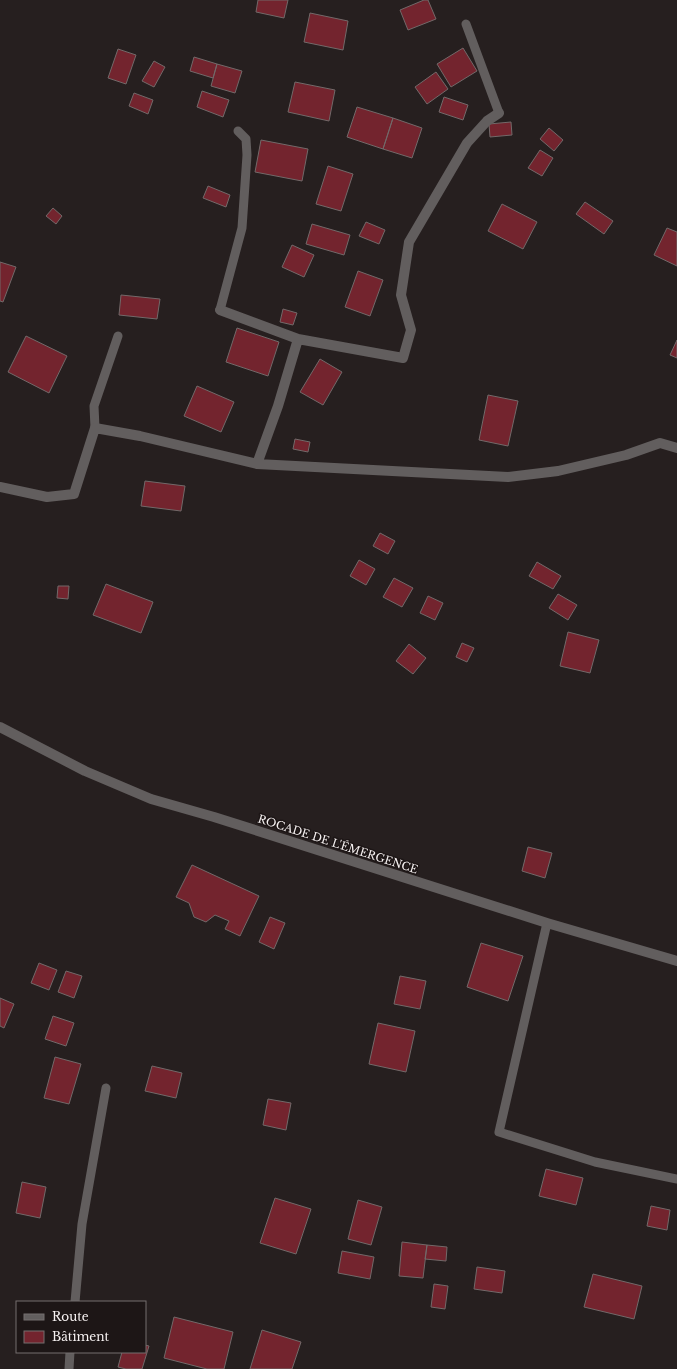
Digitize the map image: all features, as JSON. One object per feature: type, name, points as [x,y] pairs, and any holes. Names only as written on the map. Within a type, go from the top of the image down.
[{"type":"street","points":[[220,310],[298,339],[403,358],[411,330],[401,295],[410,242],[467,144],[487,121],[499,113]]},
{"type":"street","points":[[257,464],[278,406],[298,339]]},
{"type":"street","points":[[0,487],[47,497],[74,494],[95,428],[140,436],[257,464],[508,477],[558,472],[626,455],[660,443],[677,448]]},
{"type":"street","name":"ROCADE DE L'ÉMERGENCE","points":[[0,727],[85,771],[151,799],[214,817],[547,923],[677,961]]},
{"type":"lane","points":[[466,24],[499,113]]},
{"type":"lane","points":[[220,310],[242,228],[247,155],[246,139],[238,131]]},
{"type":"lane","points":[[95,428],[94,406],[118,336]]},
{"type":"lane","points":[[547,923],[499,1132],[595,1162],[677,1179]]},
{"type":"lane","points":[[75,1301],[82,1224],[106,1088]]},
{"type":"lane","points":[[69,1369],[70,1353]]},
{"type":"building","points":[[258,0],[288,0],[284,18],[256,12]]},
{"type":"building","points":[[424,0],[428,0],[436,19],[408,30],[400,10]]},
{"type":"building","points":[[310,13],[348,21],[343,50],[304,42]]},
{"type":"building","points":[[463,48],[477,71],[451,87],[437,64]]},
{"type":"building","points":[[118,49],[136,55],[126,84],[108,78]]},
{"type":"building","points":[[194,57],[217,64],[213,78],[190,71]]},
{"type":"building","points":[[154,61],[165,67],[154,87],[142,81]]},
{"type":"building","points":[[217,64],[242,71],[235,93],[211,86]]},
{"type":"building","points":[[436,72],[448,89],[427,104],[415,87]]},
{"type":"building","points":[[295,82],[335,90],[329,121],[288,112]]},
{"type":"building","points":[[202,91],[229,100],[223,117],[197,107]]},
{"type":"building","points":[[134,93],[153,100],[148,114],[129,106]]},
{"type":"building","points":[[444,97],[468,105],[463,120],[439,112]]},
{"type":"building","points":[[357,107],[393,118],[383,149],[347,137]]},
{"type":"building","points":[[393,118],[422,128],[412,158],[383,149]]},
{"type":"building","points":[[511,122],[512,135],[490,137],[489,124]]},
{"type":"building","points":[[549,128],[563,140],[554,151],[540,139]]},
{"type":"building","points":[[261,140],[308,149],[302,181],[255,172]]},
{"type":"building","points":[[540,150],[553,158],[542,176],[528,168]]},
{"type":"building","points":[[328,166],[353,174],[341,211],[316,204]]},
{"type":"building","points":[[208,186],[230,195],[226,207],[203,198]]},
{"type":"building","points":[[585,202],[613,221],[604,234],[576,214]]},
{"type":"building","points":[[502,204],[537,222],[523,249],[488,231]]},
{"type":"building","points":[[53,208],[62,216],[56,224],[46,216]]},
{"type":"building","points":[[366,222],[385,230],[379,244],[359,236]]},
{"type":"building","points":[[312,224],[350,235],[344,255],[306,244]]},
{"type":"building","points":[[667,228],[677,232],[677,266],[654,255]]},
{"type":"building","points":[[292,245],[314,255],[304,277],[282,267]]},
{"type":"building","points":[[0,262],[16,267],[3,302],[0,301]]},
{"type":"building","points":[[358,271],[383,280],[370,316],[345,307]]},
{"type":"building","points":[[121,295],[160,299],[157,319],[119,315]]},
{"type":"building","points":[[283,309],[297,313],[293,325],[280,322]]},
{"type":"building","points":[[237,328],[279,342],[268,376],[226,362]]},
{"type":"building","points":[[26,336],[67,356],[49,393],[8,372]]},
{"type":"building","points":[[677,340],[677,358],[670,355]]},
{"type":"building","points":[[320,359],[342,372],[323,405],[300,392]]},
{"type":"building","points":[[197,386],[234,402],[221,432],[184,416]]},
{"type":"building","points":[[488,395],[518,401],[508,446],[479,440]]},
{"type":"building","points":[[295,439],[310,442],[308,452],[293,449]]},
{"type":"building","points":[[145,481],[185,486],[181,511],[141,506]]},
{"type":"building","points":[[380,533],[395,541],[388,554],[373,546]]},
{"type":"building","points":[[359,560],[375,569],[366,585],[350,576]]},
{"type":"building","points":[[537,562],[561,576],[553,589],[529,576]]},
{"type":"building","points":[[394,578],[413,588],[402,607],[383,597]]},
{"type":"building","points":[[106,584],[153,602],[141,633],[93,615]]},
{"type":"building","points":[[58,586],[69,586],[68,599],[57,598]]},
{"type":"building","points":[[558,594],[577,605],[568,620],[549,608]]},
{"type":"building","points":[[428,596],[443,603],[435,620],[420,613]]},
{"type":"building","points":[[568,632],[599,640],[590,673],[560,666]]},
{"type":"building","points":[[462,643],[474,648],[467,662],[456,657]]},
{"type":"building","points":[[409,644],[426,658],[413,674],[396,661]]},
{"type":"building","points":[[528,847],[552,853],[545,878],[522,871]]},
{"type":"building","points":[[192,865],[259,896],[240,936],[225,929],[229,921],[215,915],[206,922],[194,917],[189,903],[176,897]]},
{"type":"building","points":[[270,917],[285,923],[274,949],[259,942]]},
{"type":"building","points":[[481,943],[523,956],[508,1001],[467,987]]},
{"type":"building","points":[[39,963],[57,970],[49,990],[31,983]]},
{"type":"building","points":[[66,971],[82,976],[74,998],[58,992]]},
{"type":"building","points":[[400,976],[426,981],[420,1009],[394,1004]]},
{"type":"building","points":[[0,998],[14,1004],[4,1028],[0,1026]]},
{"type":"building","points":[[53,1016],[74,1023],[66,1046],[45,1039]]},
{"type":"building","points":[[378,1023],[415,1031],[406,1072],[369,1064]]},
{"type":"building","points":[[55,1057],[81,1064],[69,1104],[44,1098]]},
{"type":"building","points":[[152,1066],[182,1073],[176,1098],[145,1091]]},
{"type":"building","points":[[268,1099],[291,1103],[286,1130],[263,1125]]},
{"type":"building","points":[[546,1169],[583,1178],[576,1205],[539,1196]]},
{"type":"building","points":[[22,1182],[46,1187],[40,1218],[16,1213]]},
{"type":"building","points":[[275,1198],[311,1209],[296,1254],[260,1243]]},
{"type":"building","points":[[358,1200],[382,1207],[371,1245],[348,1239]]},
{"type":"building","points":[[651,1206],[670,1210],[667,1230],[647,1226]]},
{"type":"building","points":[[402,1242],[427,1245],[423,1278],[399,1276]]},
{"type":"building","points":[[427,1245],[447,1247],[446,1261],[425,1259]]},
{"type":"building","points":[[342,1251],[374,1257],[370,1279],[338,1273]]},
{"type":"building","points":[[477,1267],[505,1271],[502,1293],[474,1289]]},
{"type":"building","points":[[593,1274],[642,1286],[634,1319],[584,1307]]},
{"type":"building","points":[[434,1284],[448,1286],[445,1309],[431,1307]]},
{"type":"building","points":[[174,1317],[233,1332],[224,1369],[207,1369],[164,1358]]},
{"type":"building","points":[[262,1330],[301,1342],[292,1369],[250,1369]]},
{"type":"building","points":[[146,1345],[149,1346],[142,1369],[126,1369],[118,1367],[122,1353],[146,1353]]}]
